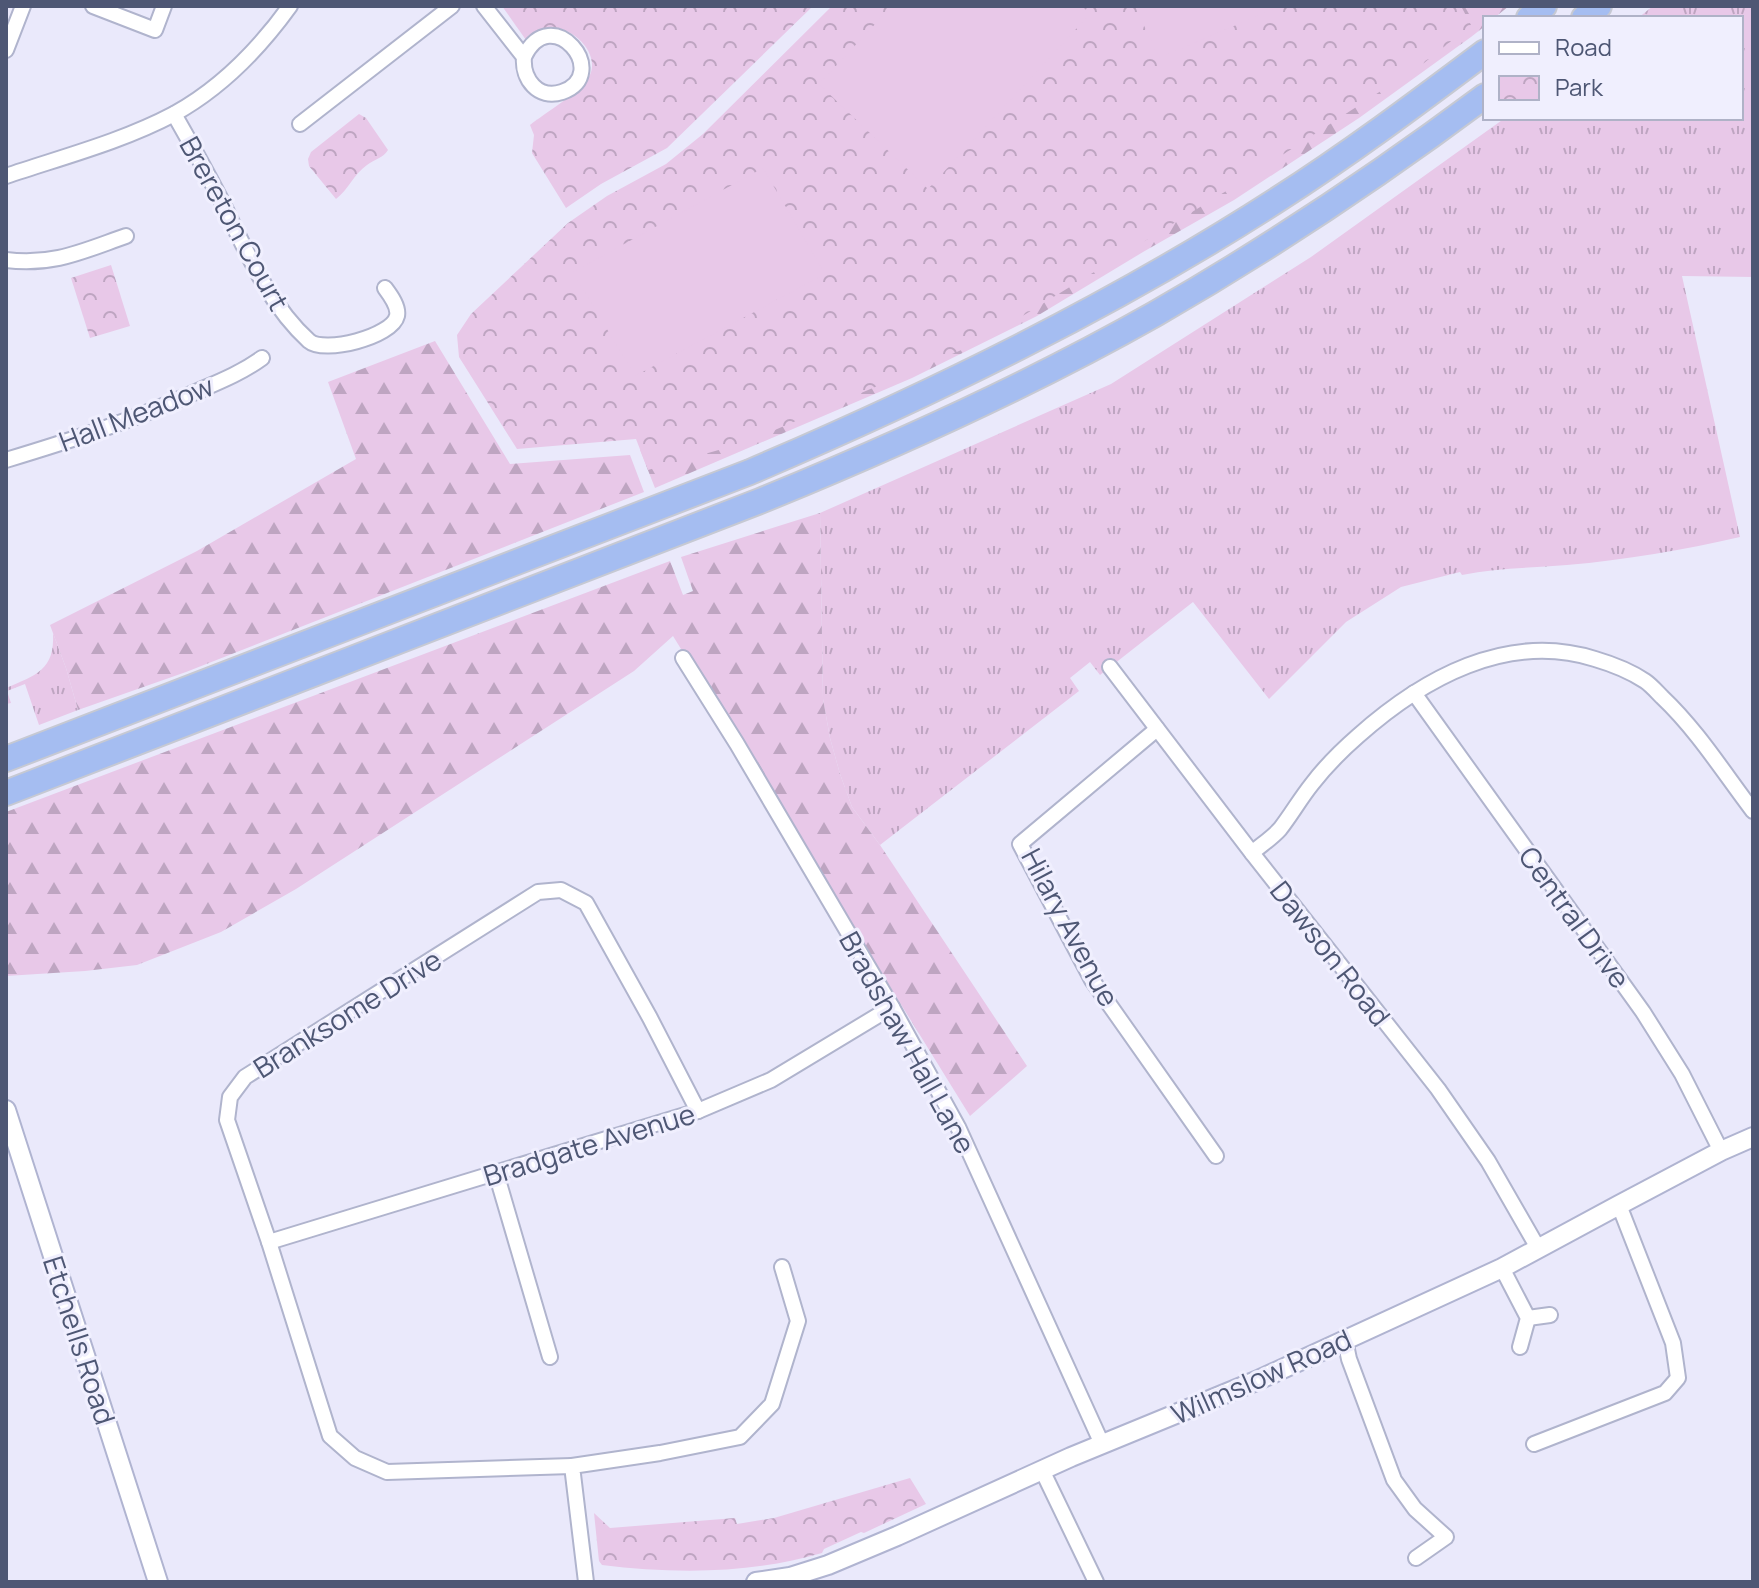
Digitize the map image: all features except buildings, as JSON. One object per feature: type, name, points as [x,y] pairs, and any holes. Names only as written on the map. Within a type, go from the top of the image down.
[{"type":"highway","points":[[6,759],[750,472],[987,364],[1140,283],[1278,200],[1386,127],[1483,54]]},
{"type":"highway","points":[[6,793],[760,501],[948,420],[1073,359],[1226,272],[1339,201],[1483,97]]},
{"type":"main road","name":"Etchells Road","points":[[6,1110],[156,1578]]},
{"type":"main road","name":"Wilmslow Road","points":[[756,1582],[790,1577],[828,1565],[1102,1444],[1256,1381],[1502,1268],[1753,1137]]},
{"type":"street","points":[[6,50],[23,6]]},
{"type":"street","points":[[93,6],[155,30],[164,6]]},
{"type":"street","points":[[6,176],[126,136],[174,114],[244,61],[271,33],[290,6]]},
{"type":"street","points":[[300,124],[452,6]]},
{"type":"street","points":[[484,6],[524,57],[526,77],[539,91],[558,94],[574,85],[582,67],[581,58],[571,42],[554,36],[535,41],[524,57]]},
{"type":"street","name":"Brereton Court","points":[[174,114],[260,276],[309,341],[323,347],[345,343],[366,338],[393,323],[397,307],[385,288]]},
{"type":"street","points":[[6,260],[48,261],[126,236]]},
{"type":"street","name":"Hall Meadow","points":[[6,467],[163,406],[235,375],[262,358]]},
{"type":"street","points":[[1252,853],[1279,830],[1313,783],[1356,738],[1414,693],[1441,676],[1474,662],[1554,649],[1613,664],[1644,681],[1680,714],[1753,811]]},
{"type":"street","name":"Bradshaw Hall Lane","points":[[683,658],[892,1007],[958,1127],[1102,1444]]},
{"type":"street","name":"Dawson Road","points":[[1110,667],[1438,1089],[1488,1161],[1538,1248]]},
{"type":"street","name":"Central Drive","points":[[1414,693],[1643,1012],[1682,1074],[1721,1151]]},
{"type":"street","name":"Hilary Avenue","points":[[1157,729],[1020,844],[1092,980],[1216,1156]]},
{"type":"street","name":"Branksome Drive","points":[[698,1111],[586,903],[561,890],[538,892],[245,1077],[230,1097],[227,1120],[330,1436],[355,1458],[387,1472],[572,1466],[740,1437],[772,1404],[798,1321],[782,1267]]},
{"type":"street","name":"Bradgate Avenue","points":[[269,1242],[698,1111],[771,1080],[892,1007]]},
{"type":"street","points":[[496,1173],[550,1357]]},
{"type":"street","points":[[1534,1444],[1665,1393],[1678,1378],[1673,1343],[1619,1205]]},
{"type":"street","points":[[1502,1268],[1528,1318],[1520,1347]]},
{"type":"street","points":[[1528,1318],[1550,1315]]},
{"type":"street","points":[[1345,1340],[1349,1359],[1394,1480],[1415,1509],[1446,1537],[1416,1558]]},
{"type":"street","points":[[572,1466],[586,1582]]},
{"type":"street","points":[[1042,1470],[1096,1582]]},
{"type":"green space","points":[[502,6],[813,6],[667,148],[601,184],[566,208],[532,153],[534,135],[530,125],[585,83],[592,67],[591,57],[580,40],[561,29],[542,29],[526,40]]},
{"type":"green space","points":[[832,6],[1461,6],[1471,25],[1424,63],[1236,185],[980,342],[747,442],[648,470],[636,439],[517,449],[459,357],[457,335],[471,314],[568,223],[607,196],[666,164],[703,134]]},
{"type":"green space","points":[[892,6],[1082,6],[1090,14],[928,189],[819,84]]},
{"type":"green space","points":[[1135,6],[1281,6],[1159,58]]},
{"type":"green space","points":[[1444,6],[1509,6],[1496,16],[1483,16],[1483,28],[1359,118],[1234,200],[1037,316],[912,378],[655,488],[640,450]]},
{"type":"green space","points":[[1653,6],[1753,6],[1753,277],[1682,276],[1740,537],[1611,560],[1462,575],[1460,572],[1401,587],[1346,622],[1269,699],[1193,602],[1100,675],[1090,662],[1070,678],[1079,691],[880,845],[852,807],[830,738],[823,699],[820,513],[1111,384],[1311,257],[1502,120],[1743,120],[1743,16],[1640,16]]},
{"type":"green space","points":[[359,114],[366,118],[388,150],[362,169],[336,199],[309,166],[308,159],[311,152]]},
{"type":"green space","points":[[763,168],[825,274],[635,376],[573,272]]},
{"type":"green space","points":[[111,265],[130,326],[90,338],[71,278]]},
{"type":"green space","points":[[435,341],[510,464],[630,455],[644,492],[186,672],[78,710],[50,625],[197,551],[356,459],[328,382]]},
{"type":"green space","points":[[820,513],[823,699],[830,738],[852,807],[1027,1066],[970,1116],[673,636],[634,671],[296,889],[221,932],[137,965],[6,976],[6,812],[670,561],[683,595],[693,591],[681,557]]},
{"type":"green space","points":[[53,633],[78,710],[39,725],[25,684],[7,691],[11,703],[6,704],[6,688],[42,670],[51,655]]},
{"type":"green space","points":[[910,1478],[926,1504],[824,1549],[822,1553],[768,1565],[713,1570],[630,1568],[602,1565],[599,1561],[594,1513],[610,1528],[735,1518],[737,1524],[774,1518]]}]
